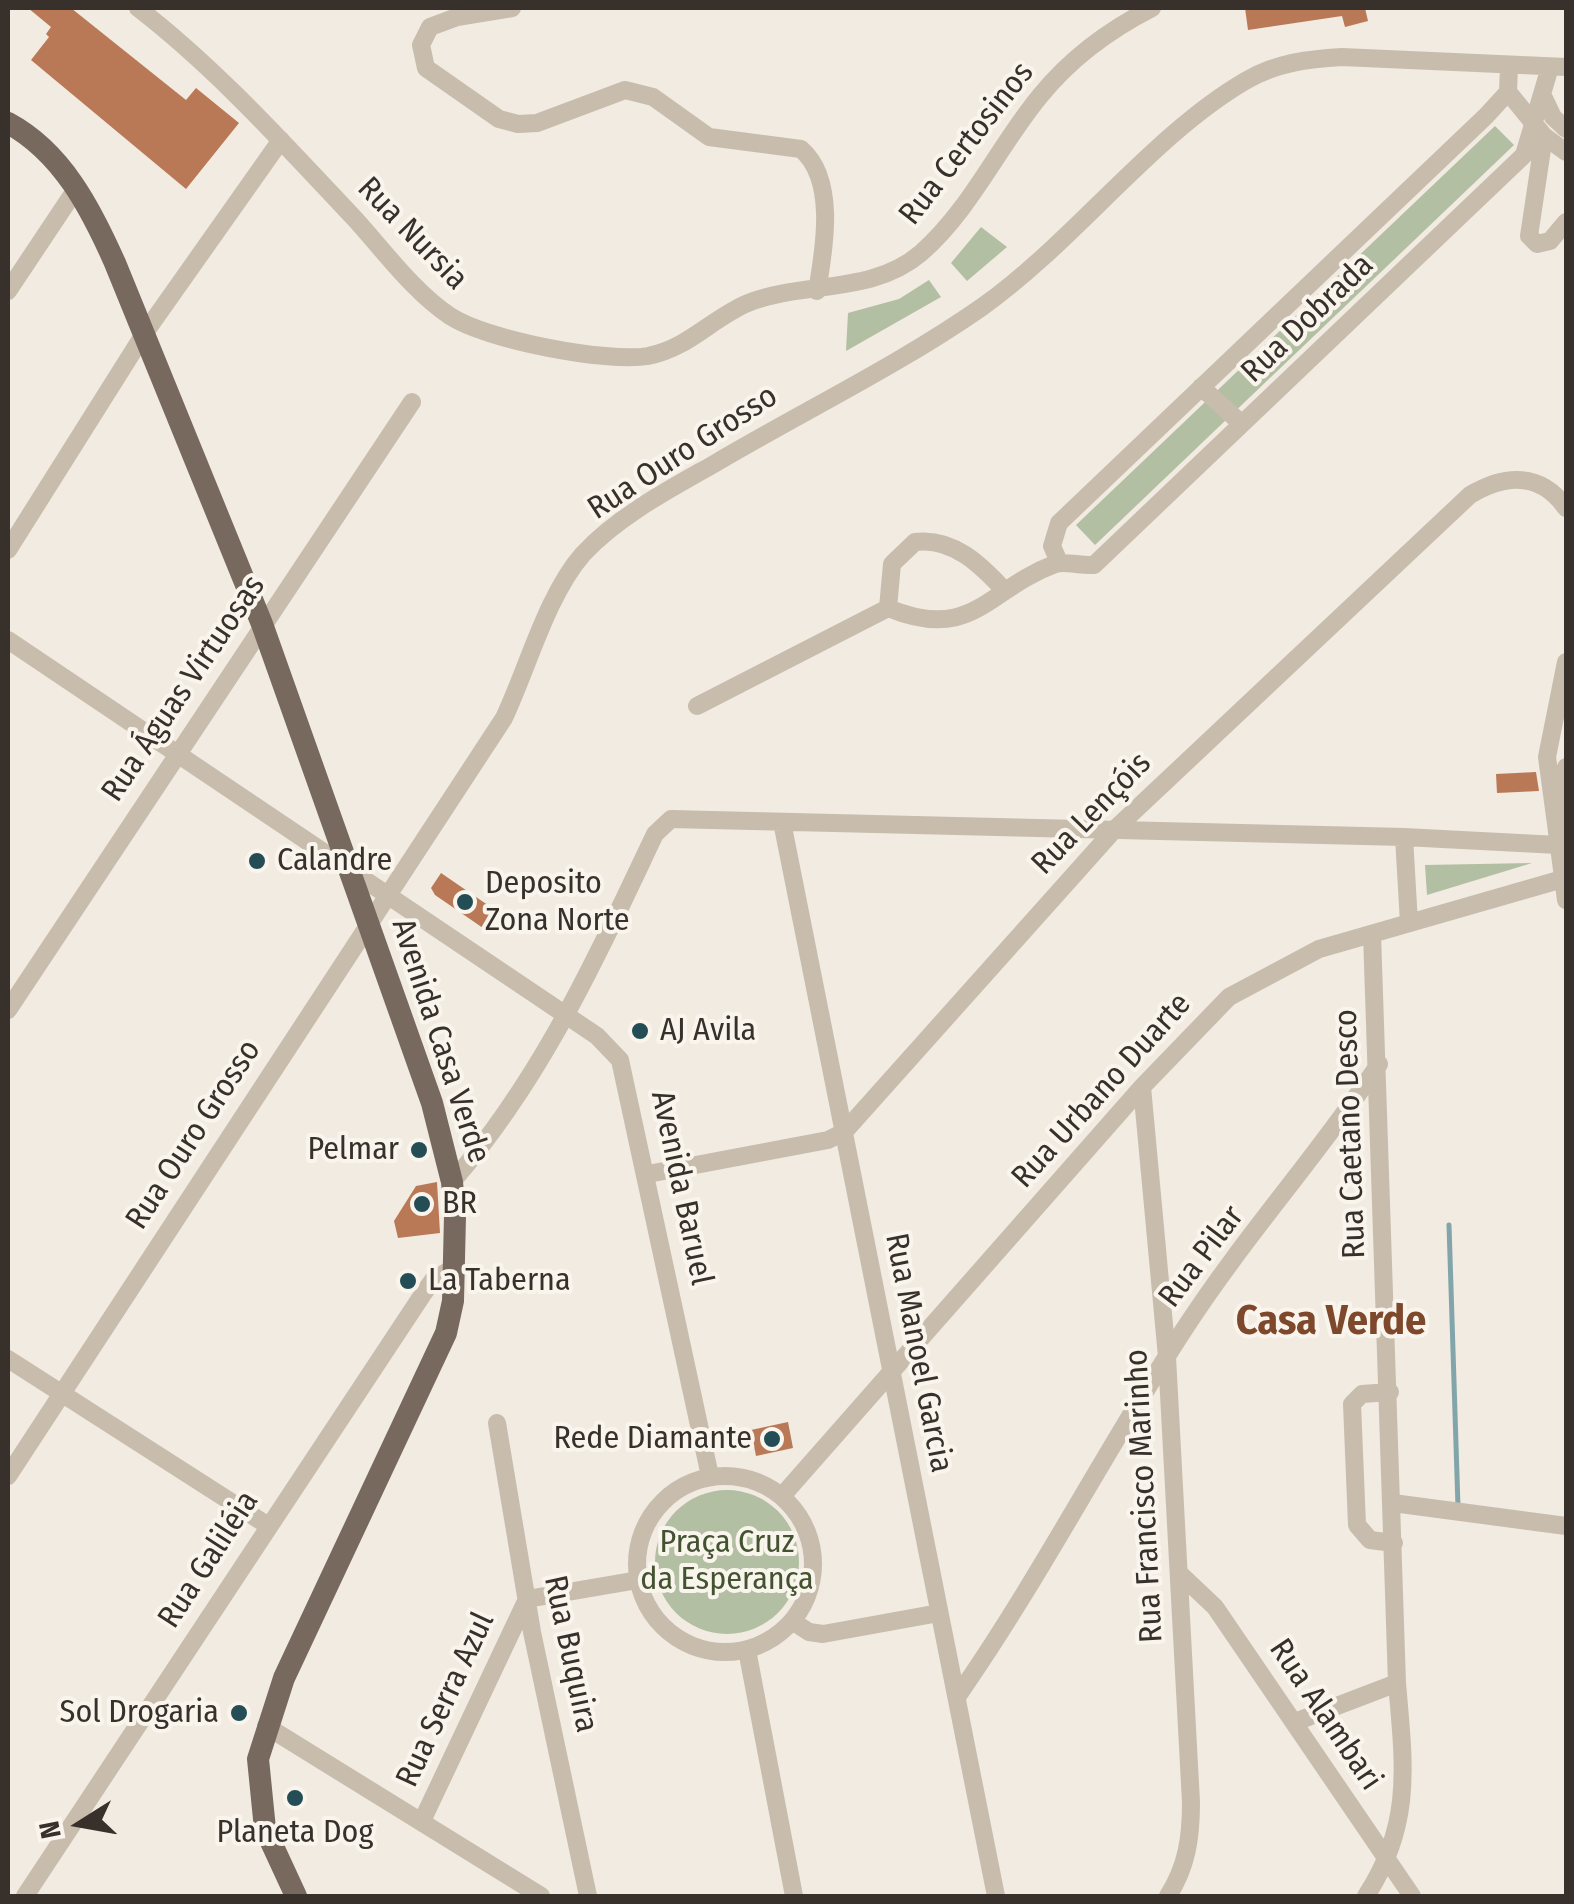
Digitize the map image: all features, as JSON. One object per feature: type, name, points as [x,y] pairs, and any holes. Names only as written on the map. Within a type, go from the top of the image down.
[{"type":"main road","name":"Avenida Casa Verde","points":[[8,123],[58,162],[103,236],[262,624],[432,1104],[452,1182],[455,1267],[450,1317],[435,1364],[284,1678],[266,1726],[258,1791],[265,1830],[296,1896]]},
{"type":"street","name":"Rua Nursia","points":[[138,8],[280,140],[430,300],[448,315],[488,334],[616,356],[646,356],[678,348],[748,303],[817,292]]},
{"type":"street","points":[[512,8],[457,17],[430,27],[421,45],[426,68],[480,109],[518,124],[538,122],[625,90],[653,97],[709,137],[801,149],[816,167],[821,184],[823,256],[817,292]]},
{"type":"street","name":"Rua Certosinos","points":[[817,292],[889,271],[918,256],[950,223],[1062,72],[1091,46],[1152,8]]},
{"type":"street","name":"Rua Ouro Grosso","points":[[8,1476],[504,718],[566,579],[584,554],[614,527],[684,481],[980,308],[1072,233],[1212,104],[1248,80],[1306,60],[1342,57],[1558,67]]},
{"type":"street","points":[[1509,66],[1508,92],[1538,129],[1566,152]]},
{"type":"street","name":"Rua Dobrada","points":[[888,608],[909,616],[958,617],[980,611],[1004,591],[1059,562],[1094,565],[1524,155],[1538,129],[1542,96],[1558,67]]},
{"type":"street","name":"Rua Dobrada","points":[[1059,562],[1052,546],[1059,523],[1508,92]]},
{"type":"street","points":[[1542,96],[1566,129]]},
{"type":"street","points":[[1538,129],[1529,236],[1537,244],[1544,244],[1566,222]]},
{"type":"street","points":[[8,550],[144,334],[280,140]]},
{"type":"street","points":[[8,291],[76,189]]},
{"type":"street","points":[[1202,387],[1242,424]]},
{"type":"street","name":"Rua Águas Virtuosas","points":[[8,1010],[412,402]]},
{"type":"street","name":"Rua Lençóis","points":[[844,1132],[1114,830],[1470,494],[1498,481],[1526,479],[1548,489],[1566,508]]},
{"type":"street","points":[[697,706],[888,608],[892,564],[906,546],[923,540],[966,556],[1004,591]]},
{"type":"street","name":"Avenida Baruel","points":[[8,640],[597,1036],[620,1060],[648,1174],[710,1476]]},
{"type":"street","points":[[1566,662],[1547,757],[1566,900]]},
{"type":"street","points":[[1556,824],[1566,767]]},
{"type":"street","points":[[452,1182],[498,1126],[568,1017],[655,834],[671,819],[684,816],[782,822],[1404,837],[1558,846]]},
{"type":"street","name":"Rua Manoel Garcia","points":[[782,822],[996,1896]]},
{"type":"street","points":[[1404,837],[1409,924]]},
{"type":"street","name":"Rua Urbano Duarte","points":[[782,1496],[1142,1087],[1206,1018],[1242,989],[1302,956],[1565,879]]},
{"type":"street","name":"Rua Caetano Desco","points":[[1366,1896],[1388,1863],[1402,1817],[1403,1751],[1397,1683],[1372,934]]},
{"type":"street","name":"Rua Pilar","points":[[957,1697],[999,1636],[1168,1357],[1379,1064]]},
{"type":"street","name":"Rua Francisco Marinho","points":[[1142,1087],[1168,1357],[1192,1839],[1181,1876],[1168,1896]]},
{"type":"street","points":[[648,1174],[828,1140],[844,1132]]},
{"type":"street","name":"Rua Galiléia","points":[[26,1896],[267,1525],[423,1294],[434,1280],[455,1267]]},
{"type":"street","points":[[8,1360],[267,1525]]},
{"type":"street","points":[[1390,1392],[1362,1394],[1352,1404],[1356,1525],[1370,1540],[1394,1543]]},
{"type":"street","name":"Rua Buquira","points":[[496,1423],[526,1599],[588,1896]]},
{"type":"street","points":[[710,1476],[748,1479],[782,1496],[800,1517],[812,1556],[807,1597],[792,1621],[772,1639],[747,1650],[723,1652],[678,1638],[646,1603],[638,1580],[638,1552],[645,1525],[661,1502],[683,1485],[710,1476]]},
{"type":"street","points":[[1393,1503],[1566,1526]]},
{"type":"street","name":"Rua Alambari","points":[[1180,1574],[1215,1608],[1412,1896]]},
{"type":"street","name":"Rua Serra Azul","points":[[422,1821],[526,1599],[638,1580]]},
{"type":"street","points":[[792,1621],[809,1632],[823,1634],[939,1613]]},
{"type":"street","points":[[747,1650],[794,1896]]},
{"type":"street","points":[[1295,1722],[1397,1683]]},
{"type":"street","points":[[266,1726],[541,1896]]},
{"type":"green space","points":[[1495,126],[1514,145],[1095,545],[1076,525]]},
{"type":"green space","points":[[981,227],[1007,247],[967,281],[951,263]]},
{"type":"green space","points":[[929,280],[941,297],[846,351],[848,313],[899,299]]},
{"type":"green space","points":[[1532,863],[1427,895],[1425,865]]},
{"type":"green space","name":"Praça Cruz da Esperança","points":[[727,1490],[755,1495],[778,1511],[794,1534],[799,1562],[794,1590],[778,1613],[755,1629],[727,1634],[699,1629],[676,1613],[660,1590],[655,1562],[660,1534],[676,1511],[699,1495]]},
{"type":"building","points":[[28,8],[71,8],[186,100],[196,88],[239,123],[186,189],[31,60],[49,37],[46,34],[51,27]]},
{"type":"building","points":[[1245,8],[1365,8],[1368,21],[1345,27],[1342,16],[1248,30]]},
{"type":"building","points":[[1536,772],[1539,791],[1497,793],[1496,774]]},
{"type":"building","name":"Deposito Zona Norte","points":[[441,873],[495,910],[483,928],[435,895],[431,888]]},
{"type":"building","name":"BR","points":[[437,1182],[440,1233],[398,1238],[394,1221],[416,1186]]},
{"type":"building","name":"Rede Diamante","points":[[788,1422],[793,1448],[756,1456],[751,1430]]},
{"type":"waterway","points":[[1449,1225],[1458,1507]]},
{"type":"place","name":"Calandre","points":[[257,861]]},
{"type":"place","name":"Deposito Zona Norte","points":[[465,902]]},
{"type":"place","name":"AJ Avila","points":[[640,1031]]},
{"type":"place","name":"Pelmar","points":[[419,1150]]},
{"type":"place","name":"BR","points":[[422,1204]]},
{"type":"place","name":"La Taberna","points":[[408,1281]]},
{"type":"place","name":"Rede Diamante","points":[[772,1439]]},
{"type":"place","name":"Sol Drogaria","points":[[239,1713]]},
{"type":"place","name":"Planeta Dog","points":[[295,1798]]},
{"type":"district","name":"Casa Verde","points":[[1331,1322]]}]
